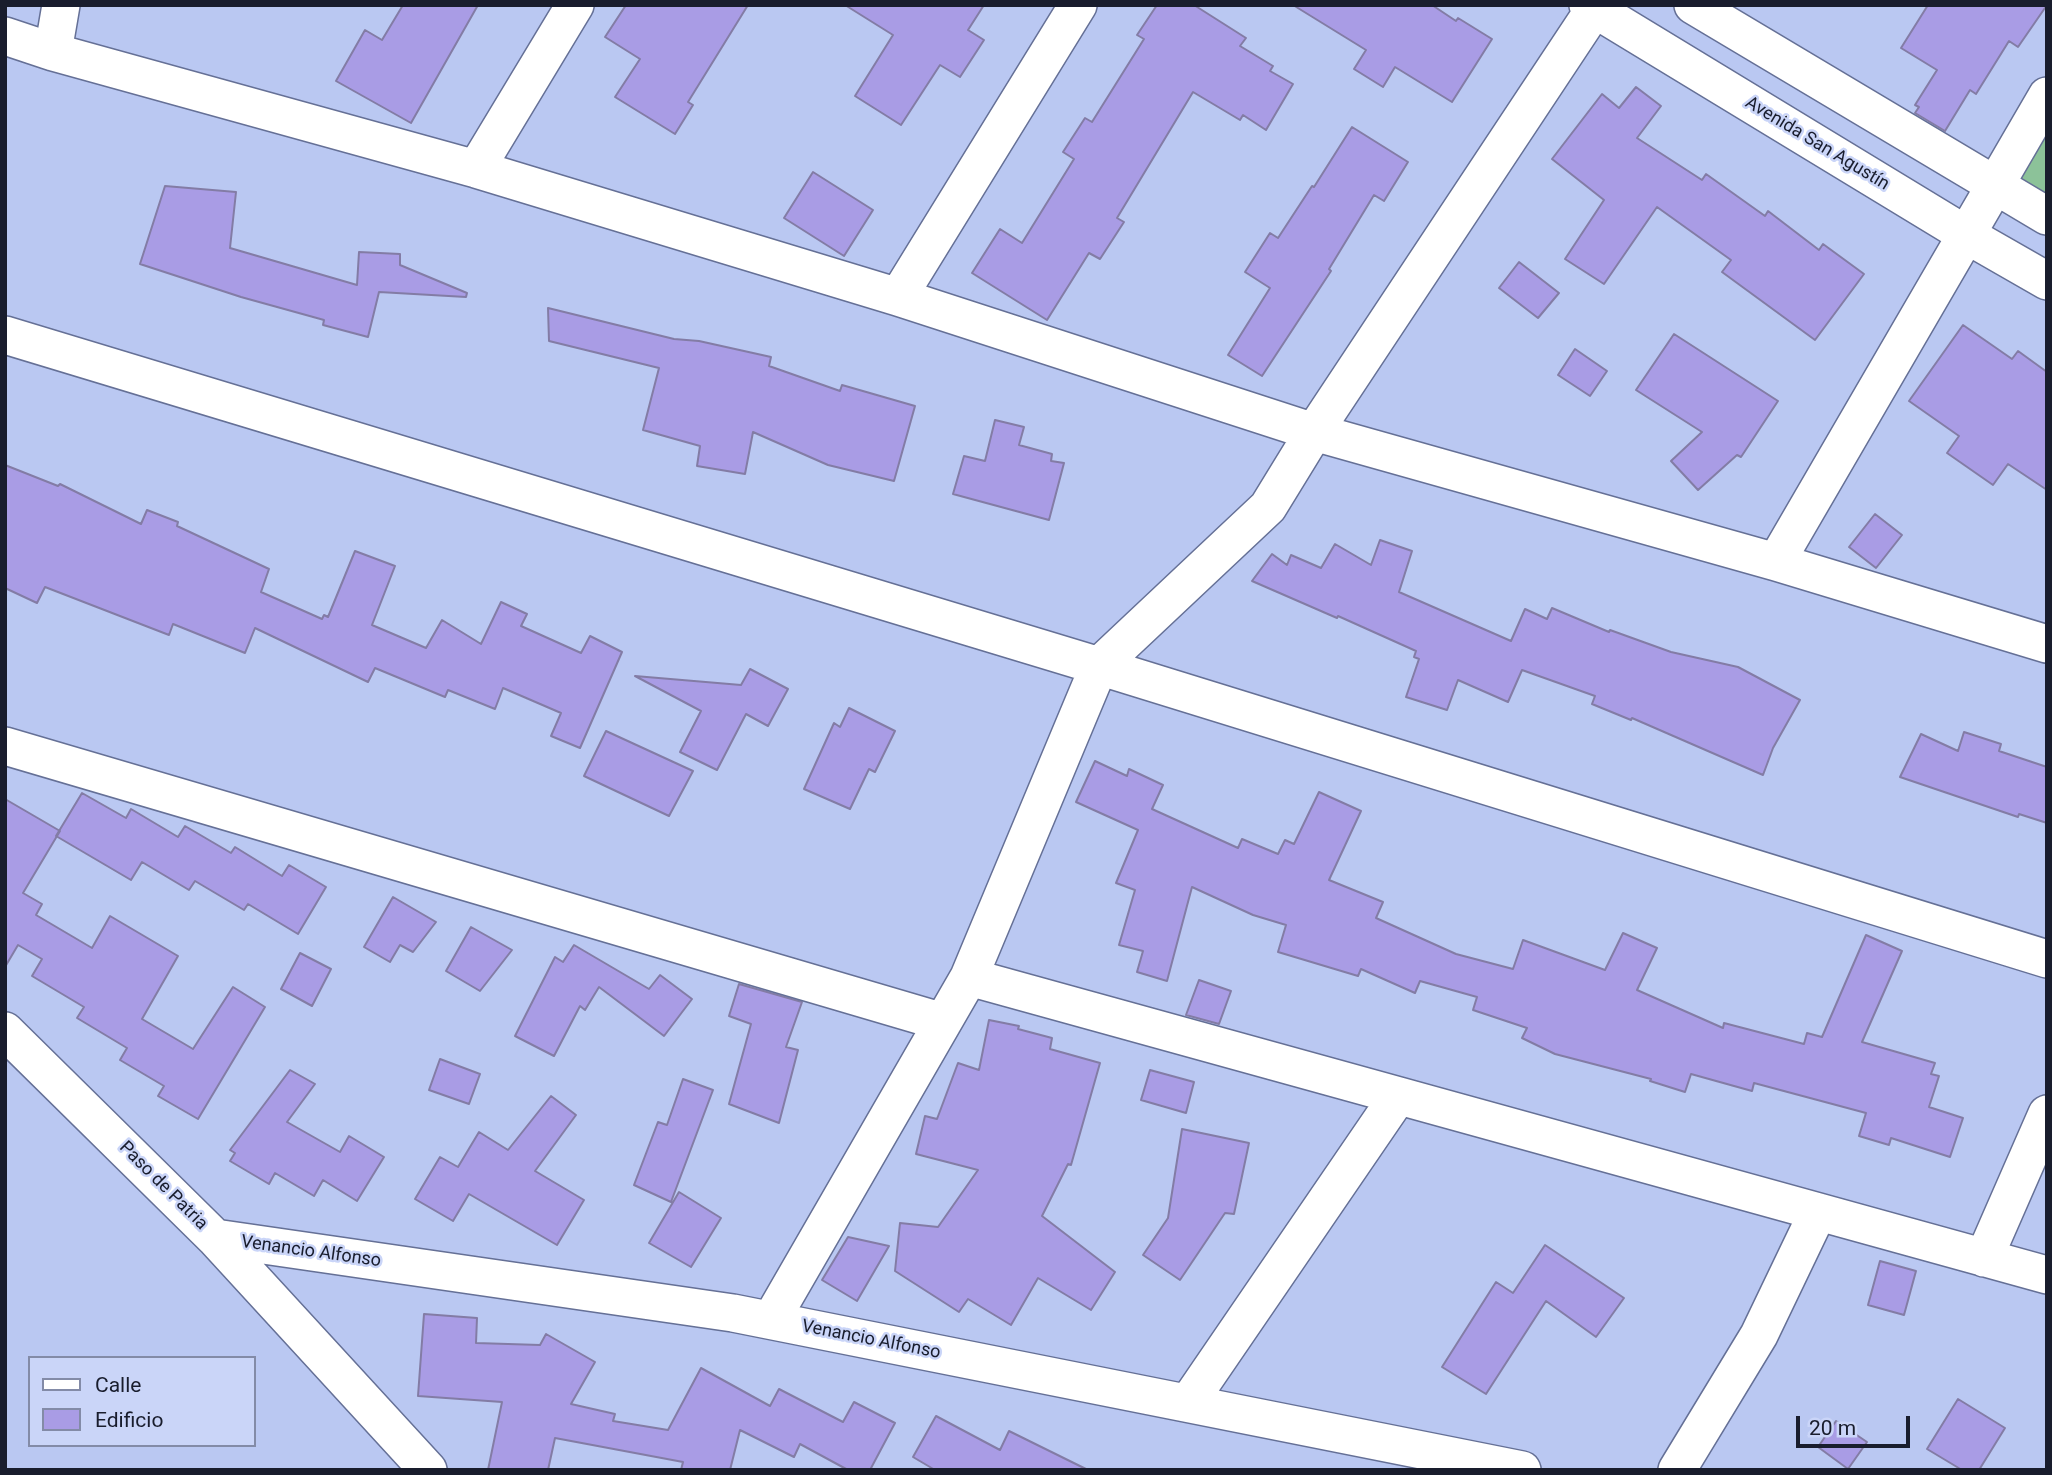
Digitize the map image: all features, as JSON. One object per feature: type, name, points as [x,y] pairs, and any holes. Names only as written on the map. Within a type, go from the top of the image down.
[{"type":"street","points":[[53,52],[61,5]]},
{"type":"street","points":[[476,169],[575,5]]},
{"type":"street","points":[[898,297],[1078,5]]},
{"type":"street","points":[[1693,5],[2047,216]]},
{"type":"street","points":[[771,1320],[970,977],[1099,666],[1268,507],[1314,432],[1593,6]]},
{"type":"street","name":"Avenida San Agustín","points":[[1593,6],[1965,234],[2047,281]]},
{"type":"street","points":[[5,36],[53,52],[476,169],[898,297],[1314,432],[1776,562],[2047,644]]},
{"type":"street","points":[[1776,562],[2047,96]]},
{"type":"street","points":[[5,335],[1099,666],[2047,959]]},
{"type":"street","points":[[5,746],[943,1022]]},
{"type":"street","points":[[970,977],[2047,1275]]},
{"type":"street","name":"Paso de Patria","points":[[5,1031],[215,1238],[428,1470]]},
{"type":"street","points":[[1188,1403],[1398,1096]]},
{"type":"street","points":[[1984,1258],[2047,1114]]},
{"type":"street","points":[[1677,1470],[1759,1335],[1818,1212]]},
{"type":"street","name":"Venancio Alfonso","points":[[215,1238],[733,1313],[1188,1403],[1458,1464],[1522,1470]]},
{"type":"green space","points":[[2047,129],[2047,213],[2010,194]]},
{"type":"building","points":[[403,5],[478,5],[411,123],[336,81],[365,30],[382,40]]},
{"type":"building","points":[[626,5],[748,5],[688,102],[693,105],[675,134],[615,97],[640,59],[605,37]]},
{"type":"building","points":[[845,5],[984,5],[968,30],[984,40],[960,77],[940,65],[901,125],[855,96],[893,35]]},
{"type":"building","points":[[1157,5],[1194,5],[1246,38],[1240,46],[1273,66],[1270,71],[1293,84],[1266,130],[1243,115],[1240,120],[1193,92],[1117,218],[1124,222],[1100,259],[1089,253],[1047,320],[972,273],[1000,229],[1022,243],[1074,159],[1063,152],[1085,118],[1092,122],[1144,39],[1137,35]]},
{"type":"building","points":[[1293,5],[1432,5],[1492,39],[1452,102],[1395,67],[1383,87],[1354,69],[1366,50]]},
{"type":"building","points":[[1928,5],[2047,5],[2018,47],[2009,41],[1976,94],[1970,90],[1945,131],[1915,113],[1919,107],[1915,105],[1937,70],[1901,48]]},
{"type":"building","points":[[1636,87],[1661,106],[1637,138],[1702,180],[1706,174],[1765,216],[1768,211],[1819,250],[1823,244],[1864,274],[1815,340],[1722,272],[1731,260],[1657,207],[1604,284],[1565,259],[1604,200],[1552,159],[1602,94],[1619,108]]},
{"type":"building","points":[[1352,127],[1408,162],[1384,201],[1374,195],[1329,269],[1331,271],[1262,376],[1228,355],[1270,288],[1245,272],[1270,233],[1278,238]]},
{"type":"building","points":[[813,172],[873,210],[844,256],[784,218]]},
{"type":"building","points":[[165,186],[236,192],[230,248],[357,285],[359,252],[400,254],[400,265],[467,293],[466,297],[379,292],[368,337],[323,325],[324,320],[241,297],[140,264]]},
{"type":"building","points":[[1519,262],[1559,293],[1538,318],[1499,288]]},
{"type":"building","points":[[548,308],[674,339],[699,341],[771,357],[769,366],[840,391],[842,385],[915,406],[894,481],[828,465],[753,432],[745,474],[697,466],[700,446],[643,430],[659,368],[549,341]]},
{"type":"building","points":[[1963,325],[2012,359],[2018,351],[2047,372],[2047,490],[2008,464],[1993,485],[1947,453],[1959,436],[1909,401]]},
{"type":"building","points":[[1674,334],[1778,401],[1741,457],[1737,455],[1698,490],[1671,461],[1702,432],[1636,390]]},
{"type":"building","points":[[1575,349],[1607,371],[1590,396],[1558,375]]},
{"type":"building","points":[[995,420],[1024,427],[1019,445],[1052,454],[1051,461],[1064,463],[1049,520],[953,494],[964,456],[985,461]]},
{"type":"building","points":[[5,465],[58,486],[60,484],[141,524],[147,510],[178,522],[177,526],[269,569],[261,592],[322,619],[324,615],[328,617],[355,551],[395,566],[372,625],[426,648],[442,620],[481,644],[501,602],[527,614],[521,626],[581,653],[590,636],[622,652],[580,748],[551,736],[561,713],[503,688],[495,709],[448,690],[445,697],[375,668],[368,682],[255,628],[245,653],[173,624],[169,635],[45,587],[37,603],[5,588]]},
{"type":"building","points":[[1875,514],[1902,535],[1876,568],[1849,547]]},
{"type":"building","points":[[1380,540],[1412,551],[1399,592],[1511,641],[1525,609],[1547,619],[1552,608],[1609,632],[1610,630],[1671,652],[1738,667],[1800,700],[1773,748],[1763,775],[1632,718],[1631,720],[1592,704],[1595,696],[1522,670],[1508,702],[1458,680],[1447,710],[1406,697],[1419,659],[1414,657],[1416,651],[1252,581],[1272,554],[1287,565],[1291,555],[1321,568],[1335,544],[1371,565]]},
{"type":"building","points":[[750,669],[788,689],[768,726],[746,714],[717,770],[680,752],[701,711],[635,676],[741,685]]},
{"type":"building","points":[[849,708],[895,731],[875,772],[869,769],[850,809],[804,789],[834,723],[840,727]]},
{"type":"building","points":[[606,731],[693,771],[669,816],[584,776]]},
{"type":"building","points":[[1964,732],[2001,744],[1999,751],[2047,767],[2047,823],[2019,814],[2018,817],[1900,777],[1921,734],[1958,751]]},
{"type":"building","points":[[1095,761],[1127,776],[1129,769],[1163,785],[1152,809],[1238,848],[1242,839],[1278,854],[1285,840],[1294,844],[1319,792],[1361,811],[1329,880],[1383,902],[1376,918],[1456,954],[1513,969],[1523,940],[1605,970],[1623,933],[1657,948],[1637,990],[1723,1028],[1724,1023],[1804,1044],[1807,1033],[1822,1037],[1866,935],[1902,951],[1862,1042],[1935,1063],[1931,1074],[1939,1076],[1929,1107],[1963,1118],[1950,1157],[1891,1138],[1889,1145],[1859,1136],[1866,1113],[1754,1083],[1752,1091],[1691,1074],[1685,1092],[1650,1081],[1651,1079],[1555,1054],[1522,1038],[1527,1028],[1473,1010],[1477,997],[1420,981],[1415,993],[1361,969],[1358,976],[1278,952],[1286,925],[1253,915],[1192,887],[1167,981],[1137,972],[1143,951],[1119,945],[1135,890],[1116,883],[1138,830],[1076,802]]},
{"type":"building","points":[[82,793],[126,818],[131,809],[178,837],[185,826],[231,853],[235,847],[282,876],[289,865],[326,887],[298,934],[248,904],[244,910],[195,881],[189,890],[142,862],[131,880],[56,836]]},
{"type":"building","points":[[5,799],[60,831],[23,893],[42,904],[36,915],[92,948],[110,916],[178,956],[142,1019],[193,1049],[233,987],[265,1007],[198,1119],[158,1096],[164,1086],[120,1060],[127,1048],[77,1018],[84,1007],[32,976],[42,959],[18,945],[5,967]]},
{"type":"building","points":[[393,897],[436,922],[413,952],[400,945],[390,962],[364,947]]},
{"type":"building","points":[[471,927],[512,950],[480,991],[446,971]]},
{"type":"building","points":[[574,945],[649,989],[660,975],[692,999],[664,1036],[599,987],[585,1010],[580,1006],[554,1056],[515,1036],[555,957],[563,962]]},
{"type":"building","points":[[300,953],[331,969],[312,1006],[281,989]]},
{"type":"building","points":[[1199,980],[1231,991],[1219,1024],[1186,1015]]},
{"type":"building","points":[[739,984],[802,1002],[786,1047],[798,1050],[779,1123],[729,1104],[751,1024],[729,1016]]},
{"type":"building","points":[[989,1020],[1019,1026],[1018,1029],[1052,1038],[1050,1049],[1100,1063],[1071,1165],[1068,1164],[1042,1216],[1115,1272],[1091,1310],[1038,1278],[1011,1325],[968,1299],[959,1312],[895,1271],[900,1223],[938,1227],[978,1170],[916,1154],[925,1116],[937,1119],[958,1063],[979,1070]]},
{"type":"building","points":[[440,1059],[480,1074],[469,1104],[429,1090]]},
{"type":"building","points":[[290,1070],[315,1084],[287,1122],[340,1152],[349,1136],[384,1157],[357,1201],[323,1180],[314,1196],[275,1173],[269,1184],[230,1161],[235,1153],[230,1150]]},
{"type":"building","points":[[1150,1070],[1194,1082],[1186,1113],[1141,1100]]},
{"type":"building","points":[[683,1079],[713,1090],[671,1202],[634,1185],[658,1122],[667,1125]]},
{"type":"building","points":[[551,1096],[576,1115],[535,1171],[584,1200],[557,1245],[469,1194],[453,1221],[415,1199],[440,1157],[458,1167],[479,1132],[508,1150]]},
{"type":"building","points":[[1182,1129],[1249,1143],[1234,1214],[1225,1213],[1180,1280],[1143,1255],[1168,1218]]},
{"type":"building","points":[[679,1192],[721,1218],[691,1267],[649,1243]]},
{"type":"building","points":[[848,1237],[889,1246],[857,1301],[822,1280]]},
{"type":"building","points":[[1545,1245],[1624,1298],[1596,1337],[1546,1301],[1486,1394],[1442,1367],[1496,1282],[1513,1293]]},
{"type":"building","points":[[1880,1261],[1916,1271],[1904,1315],[1868,1305]]},
{"type":"building","points":[[424,1314],[477,1318],[476,1343],[540,1345],[546,1334],[595,1362],[571,1404],[615,1414],[613,1421],[668,1430],[701,1368],[770,1406],[779,1389],[843,1422],[854,1402],[895,1423],[870,1470],[848,1470],[800,1444],[794,1457],[740,1430],[730,1470],[681,1470],[683,1462],[555,1438],[548,1470],[488,1470],[502,1402],[418,1396]]},
{"type":"building","points":[[1958,1399],[2005,1428],[1979,1470],[1962,1470],[1927,1449]]},
{"type":"building","points":[[936,1416],[1000,1450],[1009,1431],[1088,1470],[935,1470],[913,1457]]},
{"type":"building","points":[[1836,1421],[1867,1442],[1848,1469],[1818,1447]]}]
